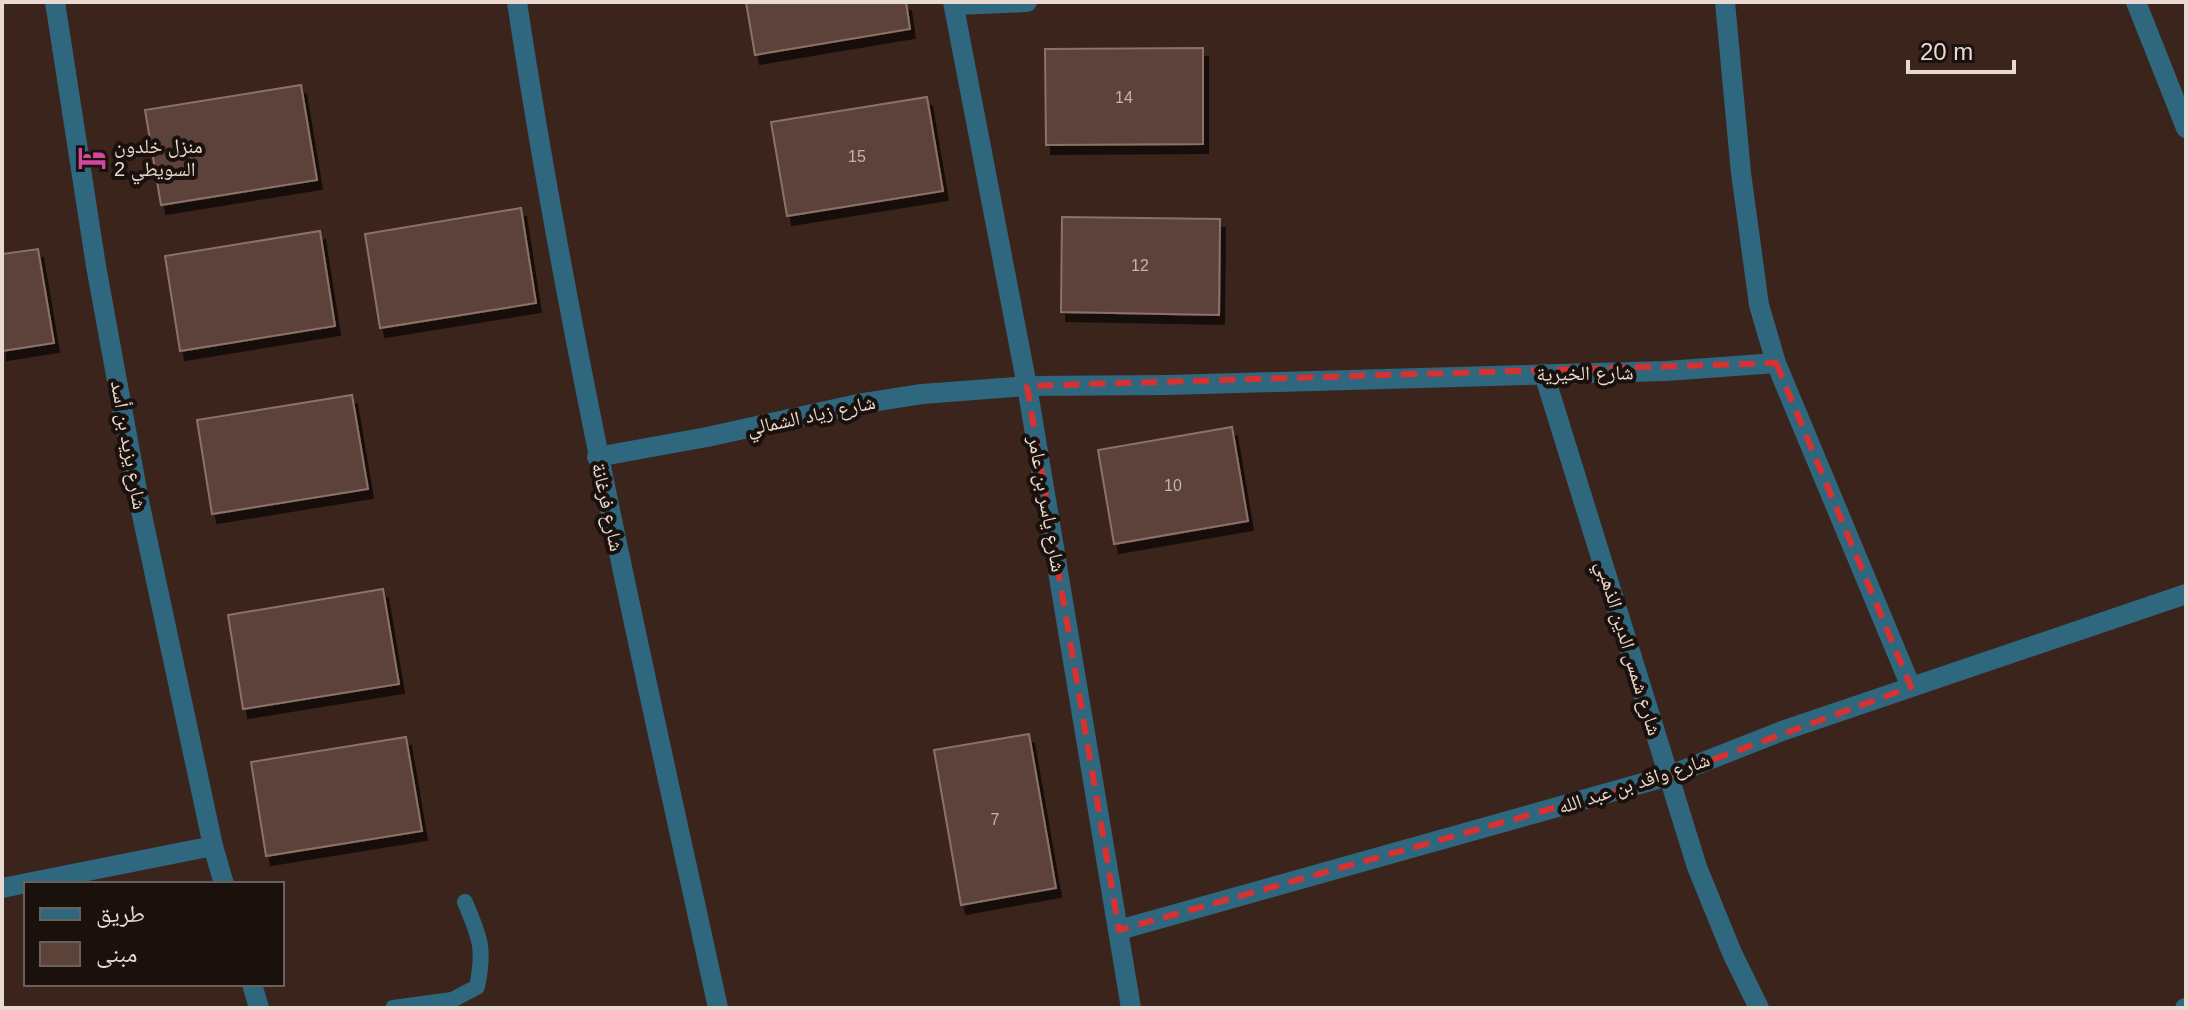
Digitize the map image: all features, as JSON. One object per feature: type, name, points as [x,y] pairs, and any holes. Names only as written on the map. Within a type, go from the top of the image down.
[{"type":"street","name":"شارع يزيد بن أسد","points":[[55,2],[96,266],[139,501],[223,882]]},
{"type":"street","name":"شارع فرغانة","points":[[517,2],[597,457],[718,1008]]},
{"type":"street","points":[[954,4],[1027,2]]},
{"type":"street","points":[[1725,2],[1743,188],[1759,305],[1776,363],[1911,687]]},
{"type":"street","points":[[2136,2],[2186,128]]},
{"type":"street","name":"شارع ياسر بن عامر","points":[[954,4],[1027,386],[1131,1008]]},
{"type":"street","name":"شارع الخيرية","points":[[1027,386],[1666,371],[1776,363]]},
{"type":"street","name":"شارع شمس الدين الذهبي","points":[[1544,374],[1697,867],[1732,953],[1759,1008]]},
{"type":"street","name":"شارع زياد الشمالي","points":[[597,457],[858,404],[922,394],[1027,386]]},
{"type":"street","name":"شارع واقد بن عبد الله","points":[[1119,930],[1668,776],[1782,731],[2186,594]]},
{"type":"street","points":[[32,882],[213,846]]},
{"type":"street","points":[[2,888],[24,884]]},
{"type":"street","points":[[253,986],[259,1008]]},
{"type":"lane","points":[[393,1008],[452,1000],[477,987],[483,960],[480,939],[465,902]]},
{"type":"highlighted area","points":[[1776,363],[1911,687],[1668,776],[1119,930],[1027,386]]},
{"type":"building","points":[[746,2],[906,2],[910,29],[755,55]]},
{"type":"building","points":[[1203,48],[1203,144],[1046,145],[1045,49]]},
{"type":"building","points":[[301,85],[317,180],[161,205],[145,110]]},
{"type":"building","points":[[927,97],[943,191],[787,216],[771,122]]},
{"type":"building","points":[[521,208],[536,303],[380,328],[365,234]]},
{"type":"building","points":[[1062,217],[1220,219],[1219,315],[1061,312]]},
{"type":"building","points":[[320,231],[335,326],[180,351],[165,256]]},
{"type":"building","points":[[38,249],[54,343],[2,351],[2,254]]},
{"type":"building","points":[[352,395],[368,489],[212,514],[197,420]]},
{"type":"building","points":[[1232,427],[1248,521],[1114,544],[1098,450]]},
{"type":"building","points":[[383,589],[399,684],[243,709],[228,615]]},
{"type":"building","points":[[1029,734],[1056,888],[961,905],[934,750]]},
{"type":"building","points":[[406,737],[422,831],[266,856],[251,762]]},
{"type":"place","name":"منزل خلدون السويطي 2","points":[[92,158]]}]
